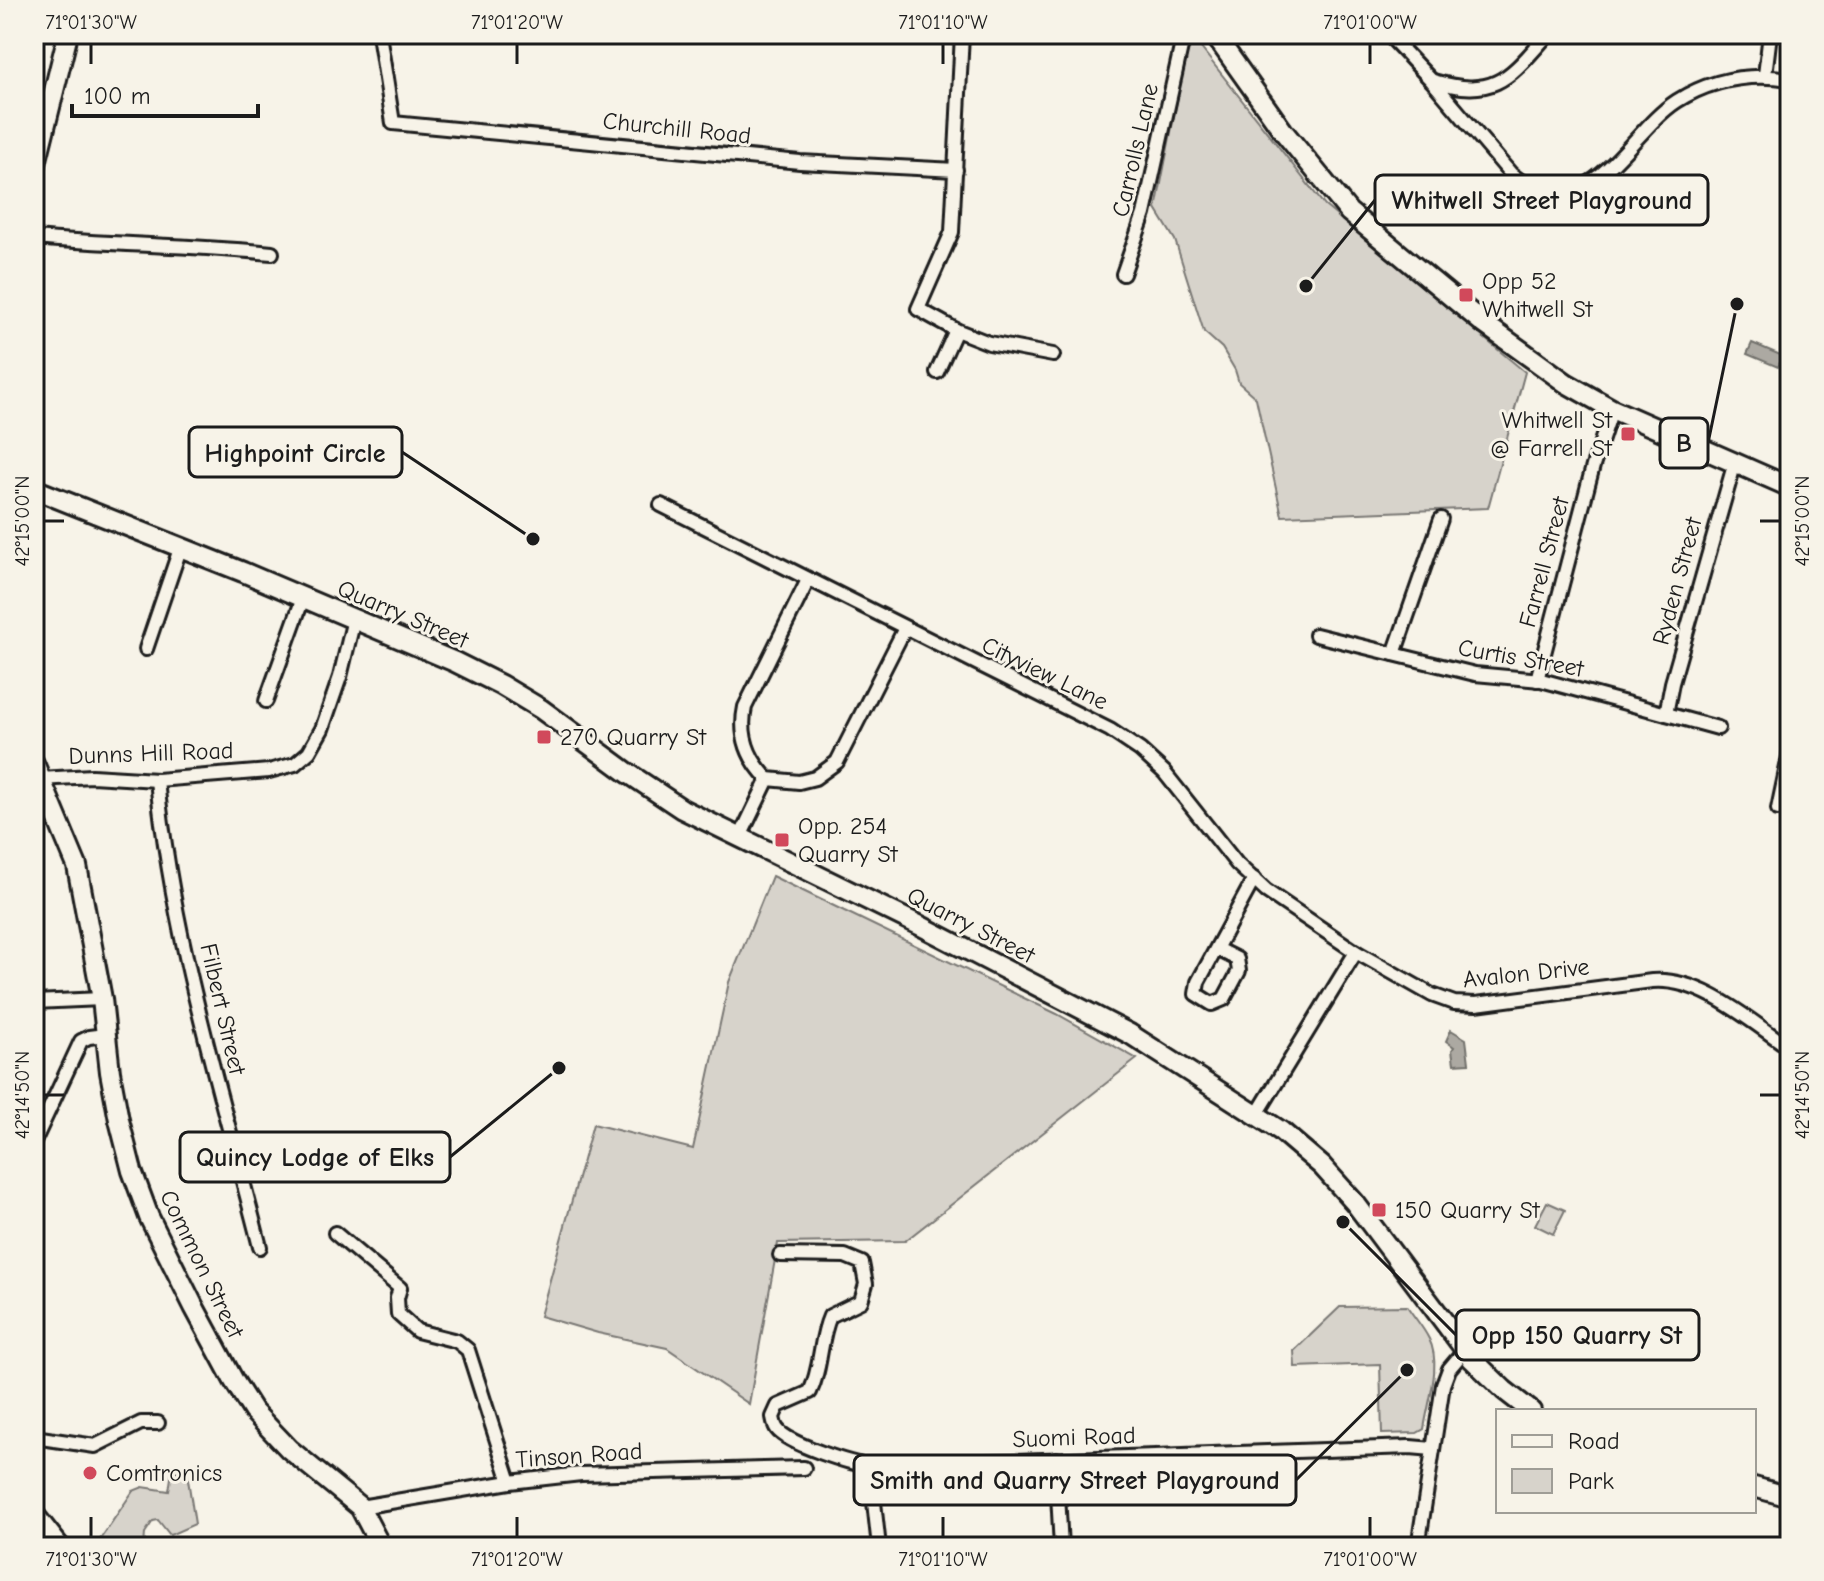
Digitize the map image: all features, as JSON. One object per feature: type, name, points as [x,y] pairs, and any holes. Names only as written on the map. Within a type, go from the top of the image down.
[{"type":"main road","points":[[34,172],[68,34]]},
{"type":"main road","points":[[1214,34],[1283,131],[1349,212],[1483,323],[1566,383],[1612,409],[1790,487]]},
{"type":"main road","name":"Quarry Street","points":[[34,489],[181,546],[501,685],[541,709],[682,809],[1130,1034],[1291,1139],[1340,1185],[1465,1350],[1504,1390],[1528,1409]]},
{"type":"main road","name":"Common Street","points":[[37,771],[77,866],[102,999],[116,1108],[132,1171],[149,1217],[200,1320],[253,1411],[289,1449],[360,1507],[381,1547]]},
{"type":"main road","points":[[1756,1488],[1790,1497]]},
{"type":"main road","points":[[34,1514],[60,1547]]},
{"type":"street","name":"Churchill Road","points":[[379,34],[393,123],[800,162],[956,170]]},
{"type":"street","points":[[962,34],[952,232],[918,309],[956,330],[989,343],[1053,355]]},
{"type":"street","name":"Carrolls Lane","points":[[1123,274],[1144,214],[1184,34]]},
{"type":"street","points":[[1388,34],[1511,174],[1536,188],[1558,192],[1578,188],[1603,175],[1657,116],[1679,100],[1708,86],[1745,76],[1790,79]]},
{"type":"street","points":[[1432,81],[1464,89],[1497,83],[1515,71],[1548,34]]},
{"type":"street","points":[[1765,75],[1770,34]]},
{"type":"street","points":[[34,238],[272,253]]},
{"type":"street","points":[[937,372],[956,330]]},
{"type":"street","name":"Farrell Street","points":[[1537,680],[1593,466],[1612,409]]},
{"type":"street","name":"Ryden Street","points":[[1666,714],[1676,667],[1735,462]]},
{"type":"street","name":"Cityview Lane","points":[[661,505],[1110,730],[1140,750],[1164,772],[1237,864],[1266,891],[1356,952]]},
{"type":"street","points":[[1394,654],[1441,519]]},
{"type":"street","points":[[146,649],[181,546]]},
{"type":"street","points":[[808,580],[745,707],[741,723],[749,754],[768,779],[799,782],[815,778],[837,762],[905,628]]},
{"type":"street","points":[[266,701],[303,598]]},
{"type":"street","name":"Dunns Hill Road","points":[[37,771],[157,780],[269,771],[295,764],[309,752],[322,729],[340,677],[354,619]]},
{"type":"street","name":"Curtis Street","points":[[1316,635],[1475,674],[1537,680],[1718,728]]},
{"type":"street","points":[[1778,809],[1790,752]]},
{"type":"street","points":[[740,837],[768,779]]},
{"type":"street","name":"Filbert Street","points":[[157,780],[172,893],[207,1046],[260,1247]]},
{"type":"street","points":[[1217,949],[1254,879]]},
{"type":"street","points":[[1256,1116],[1356,952]]},
{"type":"street","name":"Avalon Drive","points":[[1356,952],[1432,995],[1454,1003],[1476,1004],[1652,981],[1676,981],[1709,993],[1790,1048]]},
{"type":"street","points":[[34,1002],[102,999]]},
{"type":"street","points":[[34,1142],[81,1041],[105,1035]]},
{"type":"street","points":[[335,1233],[400,1288],[398,1314],[417,1331],[457,1341],[468,1350],[510,1482]]},
{"type":"street","name":"Suomi Road","points":[[780,1255],[845,1256],[862,1263],[866,1284],[861,1301],[830,1316],[823,1336],[817,1377],[810,1392],[778,1406],[773,1417],[777,1429],[790,1438],[848,1463],[870,1466],[1395,1447],[1433,1449]]},
{"type":"street","points":[[1418,1547],[1445,1379],[1465,1350]]},
{"type":"street","points":[[34,1437],[95,1446],[141,1423],[158,1423]]},
{"type":"street","points":[[1056,1459],[1061,1547]]},
{"type":"street","points":[[870,1466],[879,1547]]},
{"type":"street","name":"Tinson Road","points":[[360,1507],[510,1482],[581,1474],[804,1468]]},
{"type":"green space","points":[[1190,34],[1325,206],[1525,372],[1488,508],[1282,516],[1256,398],[1239,383],[1222,348],[1204,332],[1175,240],[1156,209]]},
{"type":"green space","points":[[772,876],[1057,1014],[1137,1059],[905,1241],[778,1243],[749,1404],[667,1348],[540,1316],[593,1124],[693,1149],[729,982]]},
{"type":"green space","points":[[1547,1202],[1565,1210],[1553,1234],[1535,1225]]},
{"type":"green space","points":[[1407,1306],[1433,1349],[1431,1395],[1424,1429],[1417,1433],[1382,1434],[1380,1364],[1295,1367],[1294,1351],[1340,1307]]},
{"type":"green space","points":[[172,1471],[187,1473],[195,1524],[170,1535],[158,1520],[153,1521],[145,1533],[144,1547],[84,1547],[89,1539],[97,1544],[133,1491],[143,1487],[169,1491]]},
{"type":"shaded area","points":[[1752,343],[1783,356],[1778,367],[1747,354]]},
{"type":"shaded area","points":[[1451,1030],[1466,1039],[1469,1063],[1454,1064],[1454,1047],[1446,1041]]},
{"type":"place","name":"Whitwell Street Playground","points":[[1306,286]]},
{"type":"place","name":"Opp 52 Whitwell St","points":[[1466,295]]},
{"type":"place","name":"B","points":[[1737,304]]},
{"type":"place","name":"Whitwell St @ Farrell St","points":[[1628,434]]},
{"type":"place","name":"Highpoint Circle","points":[[533,539]]},
{"type":"place","name":"270 Quarry St","points":[[544,737]]},
{"type":"place","name":"Opp. 254 Quarry St","points":[[782,840]]},
{"type":"place","name":"Quincy Lodge of Elks","points":[[559,1068]]},
{"type":"place","name":"150 Quarry St","points":[[1379,1210]]},
{"type":"place","name":"Opp 150 Quarry St","points":[[1343,1222]]},
{"type":"place","name":"Smith and Quarry Street Playground","points":[[1407,1370]]},
{"type":"place","name":"Comtronics","points":[[90,1473]]}]
